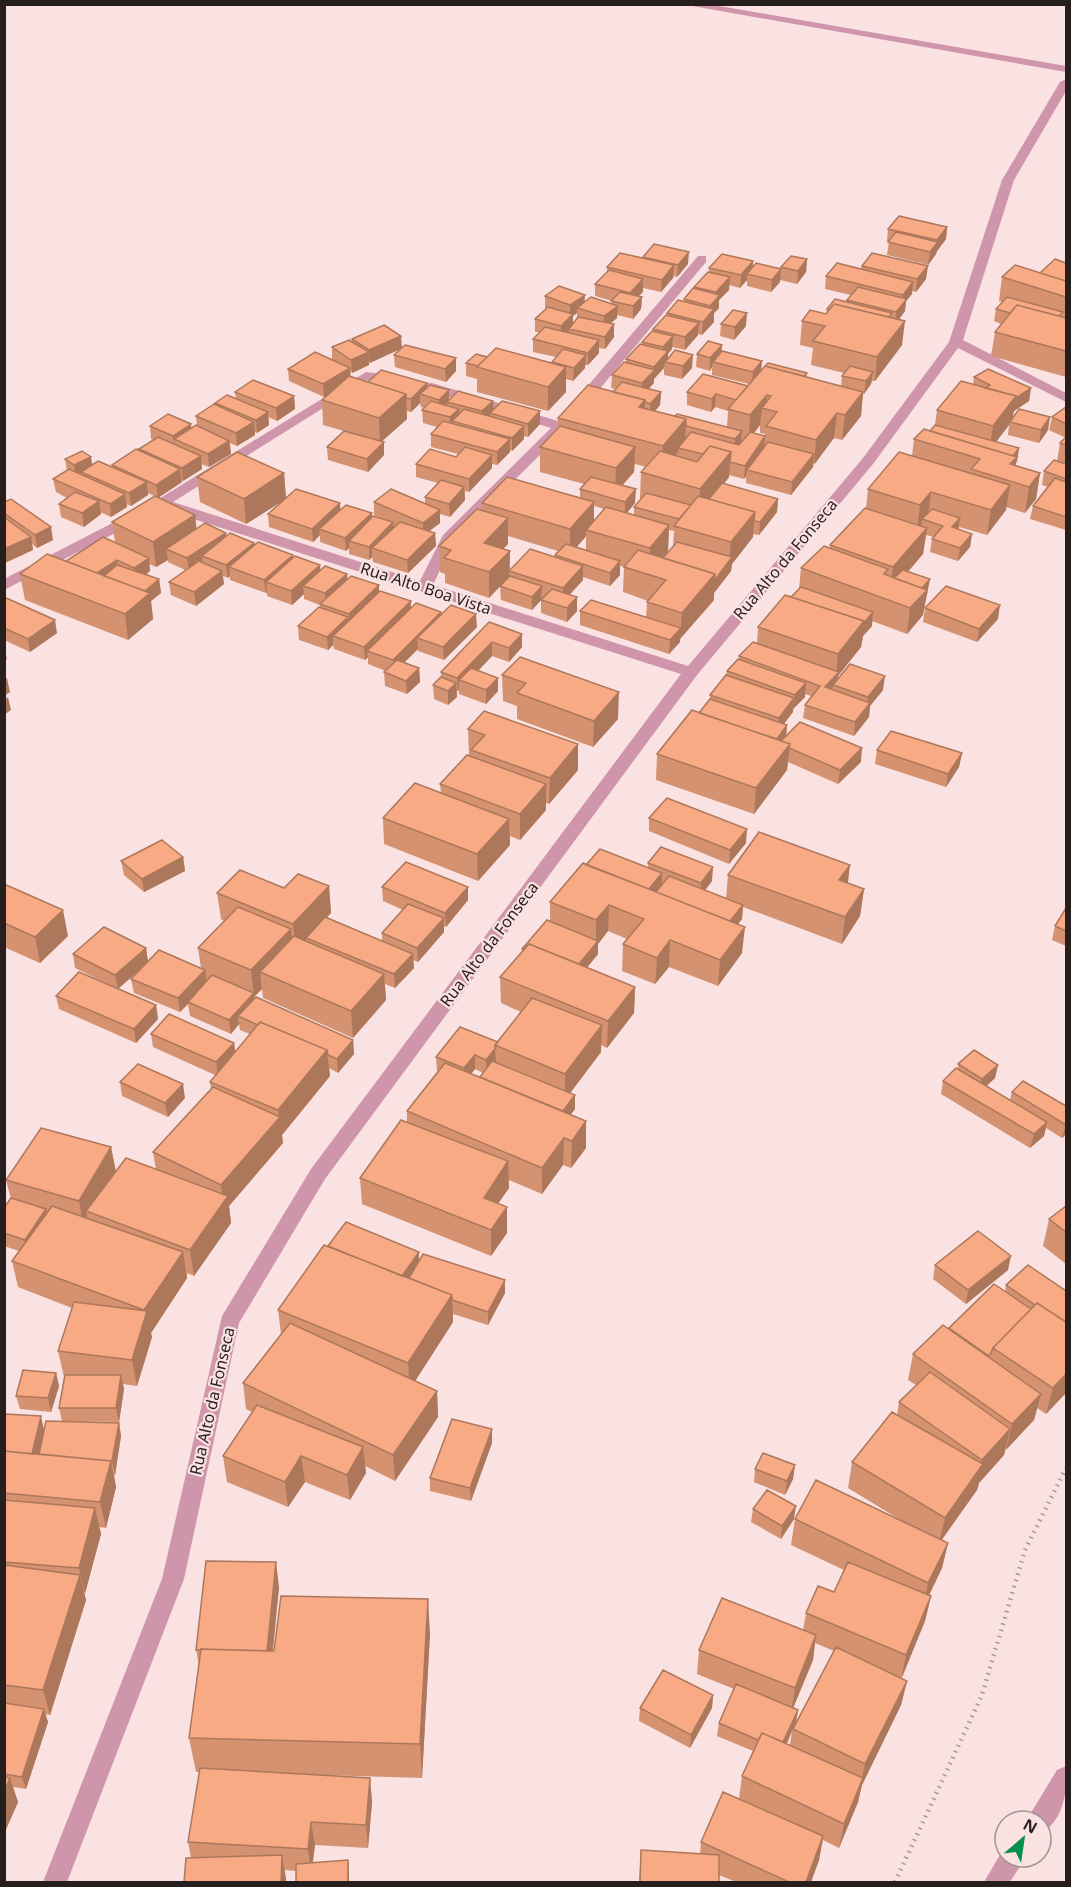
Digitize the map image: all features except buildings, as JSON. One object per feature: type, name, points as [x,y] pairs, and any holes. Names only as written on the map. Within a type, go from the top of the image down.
[{"type":"street","points":[[686,4],[1066,69]]},
{"type":"street","points":[[765,17],[778,4]]},
{"type":"street","name":"Rua Alto da Fonseca","points":[[55,1882],[173,1579],[229,1322],[318,1174],[691,672],[868,461],[956,342],[1008,180],[1066,82]]},
{"type":"street","points":[[424,587],[448,538],[561,426],[702,259]]},
{"type":"street","points":[[956,342],[1066,398]]},
{"type":"street","points":[[4,586],[35,567],[162,503],[366,376],[413,382],[561,426]]},
{"type":"street","name":"Rua Alto Boa Vista","points":[[162,503],[691,672]]},
{"type":"street","points":[[1046,1809],[1066,1778]]},
{"type":"street","points":[[996,1882],[1005,1869]]},
{"type":"path","points":[[895,1882],[982,1695],[1025,1550],[1066,1468]]}]
